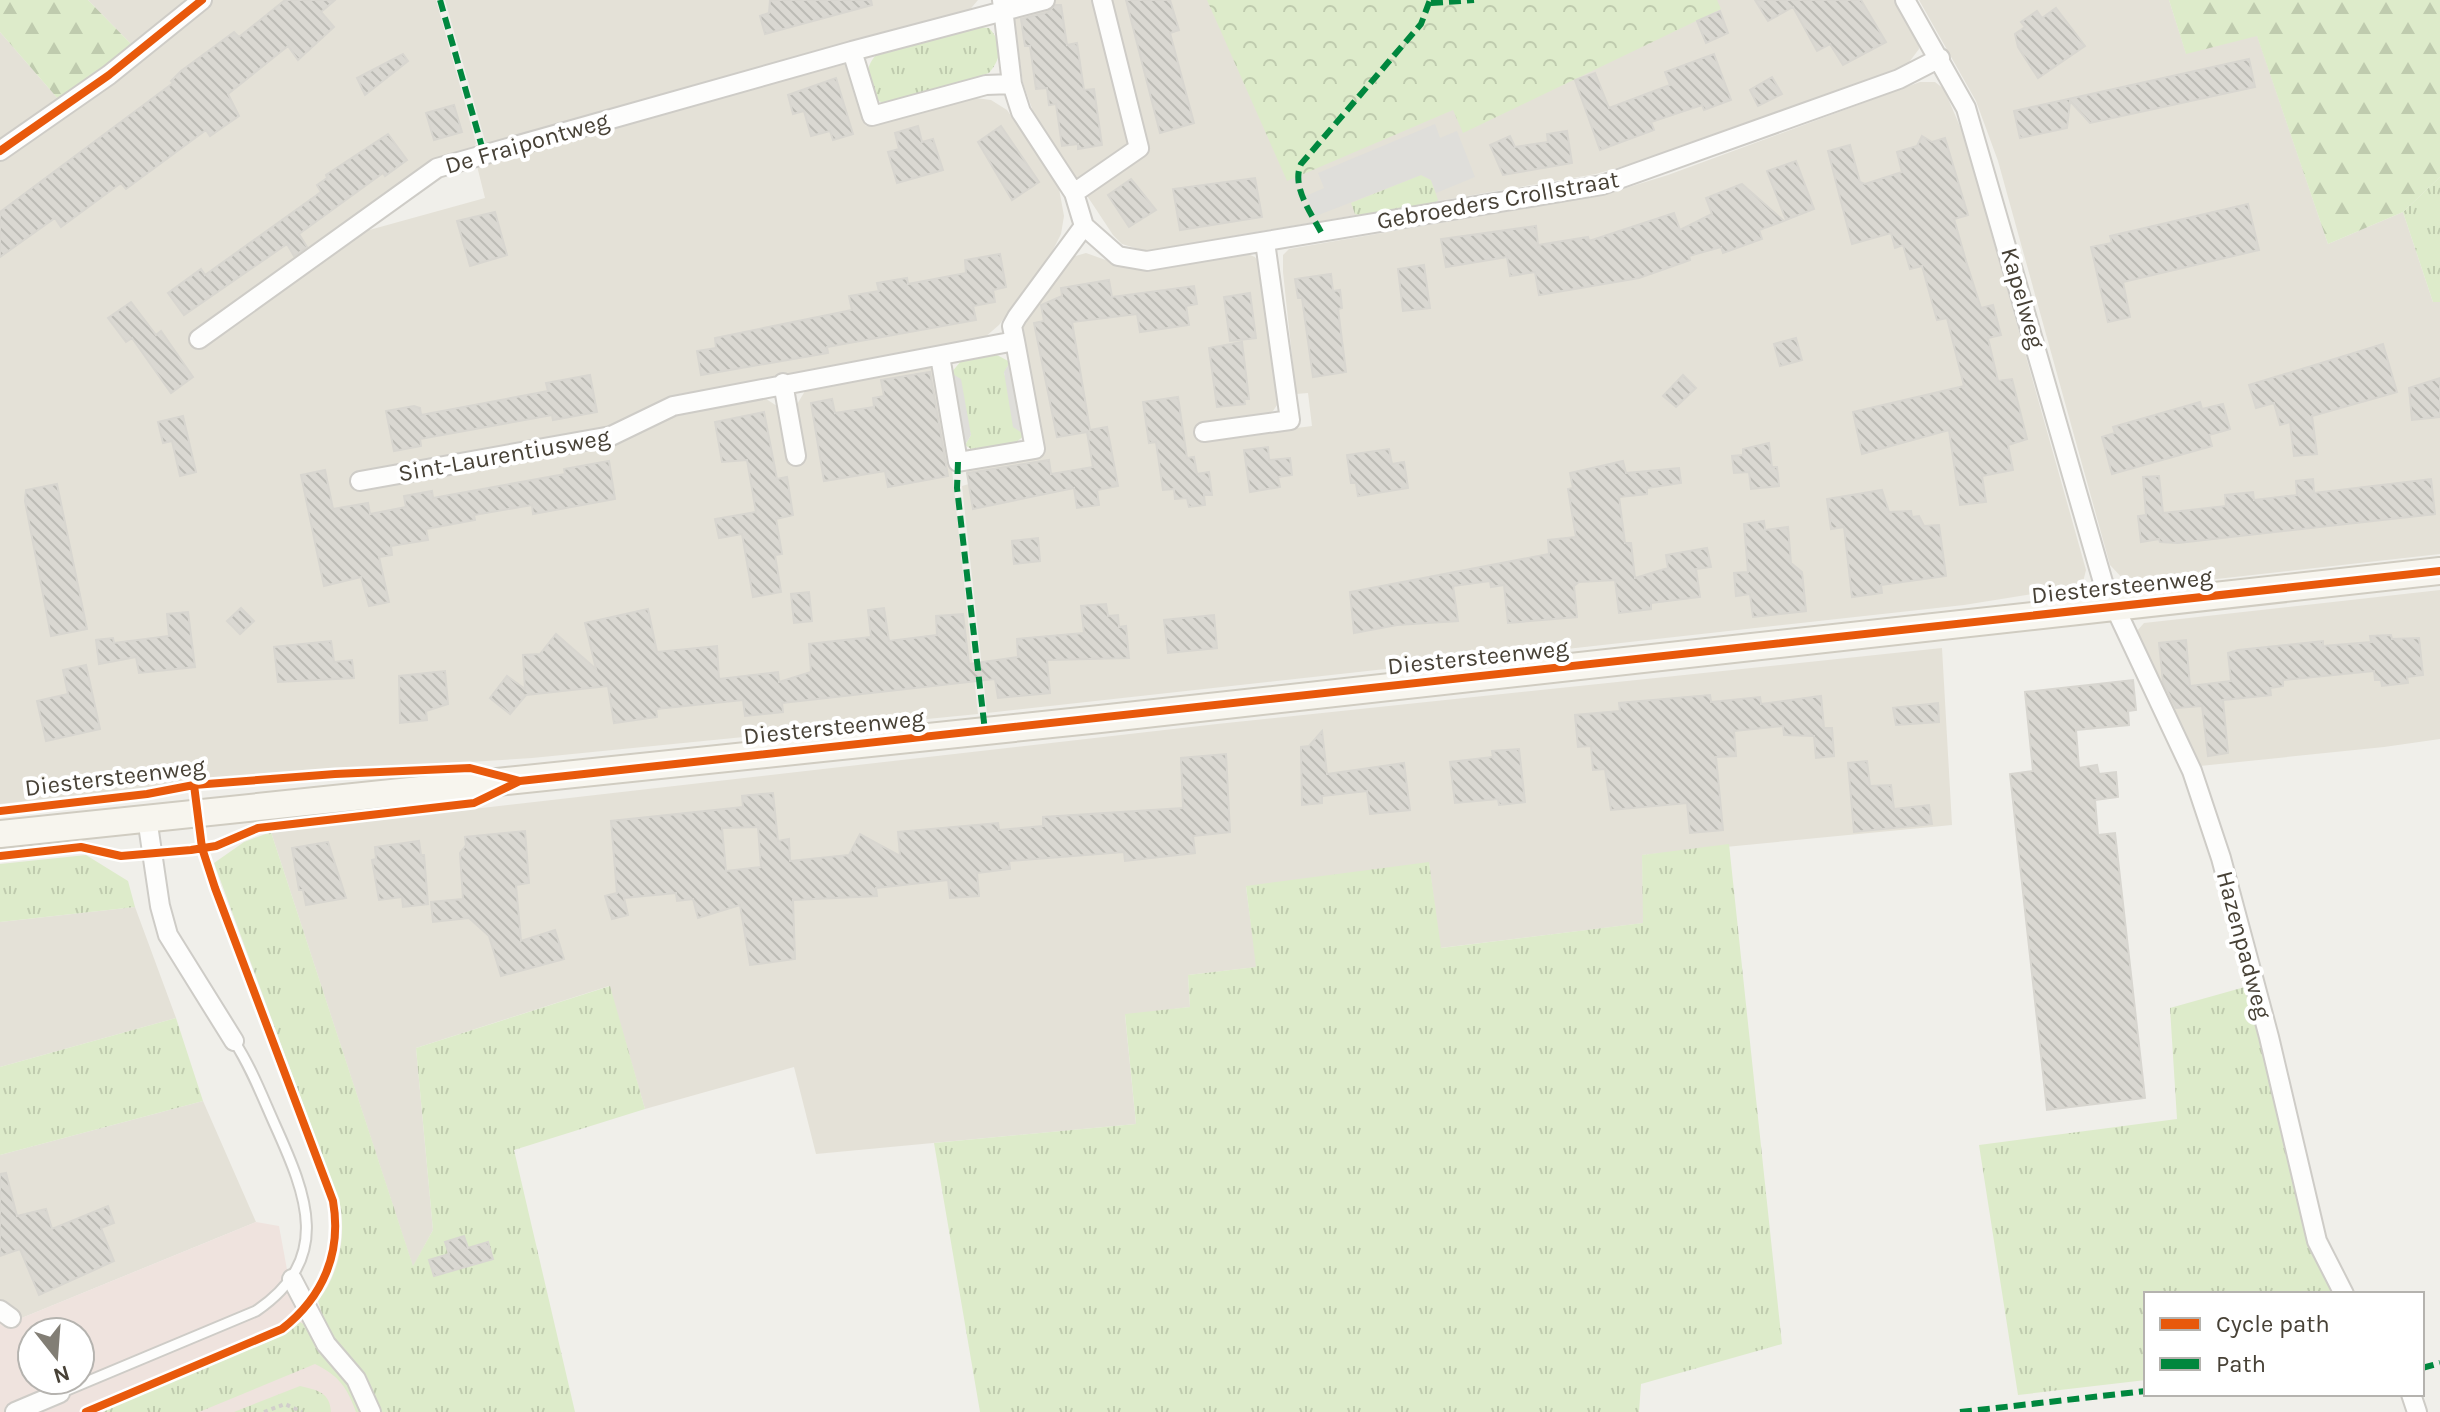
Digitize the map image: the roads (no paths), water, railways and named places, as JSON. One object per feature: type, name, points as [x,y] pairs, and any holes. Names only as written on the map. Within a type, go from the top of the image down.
[{"type":"main road","name":"Diestersteenweg","points":[[0,834],[1116,718],[2440,571]]},
{"type":"street","points":[[0,151],[109,75],[202,0]]},
{"type":"street","points":[[940,356],[958,462],[1035,449],[1012,326],[1084,226],[1074,193],[1021,112],[1012,84],[1003,4],[1045,0]]},
{"type":"street","points":[[1074,193],[1139,148],[1102,0]]},
{"type":"street","name":"Kapelweg","points":[[1905,0],[1966,108],[1981,150],[2113,607]]},
{"type":"street","name":"De Fraipontweg","points":[[199,339],[437,168],[852,51],[1003,4]]},
{"type":"street","points":[[852,51],[872,116],[986,85],[1012,84]]},
{"type":"street","name":"Gebroeders Crollstraat","points":[[1084,226],[1118,256],[1131,260],[1265,242],[1602,185],[1885,85],[1940,58]]},
{"type":"street","points":[[1204,432],[1290,420],[1265,242]]},
{"type":"street","name":"Sint-Laurentiusweg","points":[[360,481],[611,436],[673,406],[1015,341]]},
{"type":"street","points":[[783,383],[796,456]]},
{"type":"street","name":"Hazenpadweg","points":[[2113,607],[2192,771],[2221,858],[2269,1037],[2317,1241],[2343,1292]]},
{"type":"street","points":[[147,818],[154,874],[168,935],[234,1041]]},
{"type":"street","points":[[292,1279],[326,1344],[356,1379],[371,1412]]},
{"type":"street","points":[[15,1412],[53,1396]]},
{"type":"lane","points":[[96,1378],[256,1311],[278,1297],[292,1279],[305,1248],[307,1227],[301,1182],[246,1059],[234,1041]]}]
